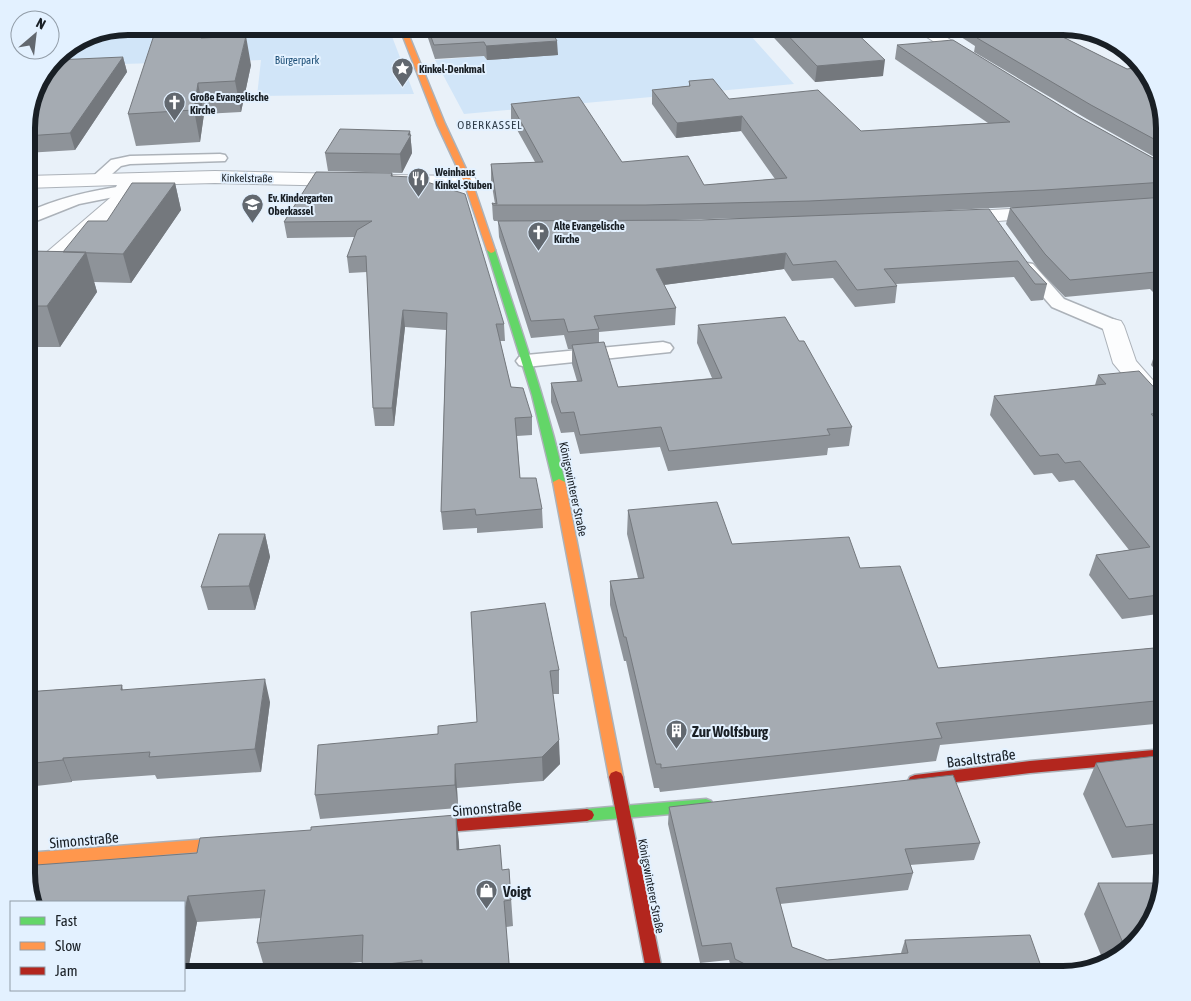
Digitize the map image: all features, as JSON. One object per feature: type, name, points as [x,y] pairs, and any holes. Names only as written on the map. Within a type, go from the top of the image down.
[{"type":"main road","name":"Königswinterer Straße","points":[[406,35],[441,124],[493,230],[526,361],[555,461],[653,966]]},
{"type":"main road","name":"Basaltstraße","points":[[908,781],[1030,767],[1156,756]]},
{"type":"main road","points":[[622,812],[715,804]]},
{"type":"main road","name":"Simonstraße","points":[[404,830],[622,812]]},
{"type":"main road","name":"Simonstraße","points":[[35,859],[245,842]]},
{"type":"street","points":[[932,35],[990,71]]},
{"type":"street","name":"Kinkelstraße","points":[[35,182],[98,179],[127,184],[366,180],[468,182]]},
{"type":"street","points":[[35,274],[118,201],[127,184]]},
{"type":"street","points":[[942,218],[1064,212]]},
{"type":"street","points":[[1113,326],[1126,363],[1156,398]]},
{"type":"lane","points":[[98,179],[116,164],[130,160],[220,158]]},
{"type":"lane","points":[[35,216],[70,200],[127,184]]},
{"type":"lane","points":[[990,216],[1002,234]]},
{"type":"lane","points":[[1017,255],[1058,303],[1113,326]]},
{"type":"lane","points":[[526,361],[663,348]]},
{"type":"green space","name":"Bürgerpark","points":[[391,35],[414,94],[257,96],[261,60],[59,66],[82,47],[104,38],[116,36]]},
{"type":"green space","points":[[493,35],[750,35],[794,84],[464,114],[435,60],[484,56],[487,60]]},
{"type":"building","points":[[154,35],[202,35],[201,38],[246,36],[235,81],[198,83],[194,110],[128,114]]},
{"type":"building","points":[[430,35],[554,35],[557,41],[486,46],[484,42],[434,45]]},
{"type":"building","points":[[788,35],[859,35],[885,60],[817,66]]},
{"type":"building","points":[[983,35],[1059,35],[1127,69],[1134,68],[1144,82],[1151,98],[1156,122],[1156,140],[1091,105],[977,38],[986,37]]},
{"type":"building","points":[[953,40],[1077,116],[1156,160],[1156,183],[809,201],[646,205],[493,205],[492,203],[497,204],[491,164],[543,162],[511,104],[579,97],[622,162],[688,156],[704,185],[787,178],[742,116],[677,123],[652,90],[690,86],[689,81],[713,79],[729,99],[818,90],[861,131],[1010,122],[897,45]]},
{"type":"building","points":[[123,57],[70,133],[35,135],[35,122],[40,98],[47,82],[65,60]]},
{"type":"building","points":[[340,129],[410,131],[408,135],[411,135],[400,154],[325,153]]},
{"type":"building","points":[[316,172],[392,173],[391,176],[411,177],[465,194],[504,324],[496,324],[511,387],[523,388],[532,417],[515,418],[520,478],[536,478],[542,509],[476,515],[475,509],[441,512],[447,313],[403,310],[392,408],[373,408],[366,256],[347,257],[357,230],[372,221],[284,222]]},
{"type":"building","points":[[132,183],[175,183],[123,254],[63,252],[88,221],[107,221]]},
{"type":"building","points":[[1156,198],[1156,272],[1070,280],[1045,254],[1010,208]]},
{"type":"building","points":[[989,209],[1029,265],[1047,284],[1035,284],[1018,261],[884,269],[897,286],[857,290],[836,261],[793,265],[786,253],[656,269],[676,308],[594,316],[599,329],[568,332],[564,319],[531,321],[498,221],[701,220]]},
{"type":"building","points":[[35,251],[86,252],[47,306],[35,306]]},
{"type":"building","points":[[785,317],[799,341],[804,341],[852,427],[827,429],[830,435],[669,451],[661,427],[580,435],[574,412],[561,413],[551,383],[582,381],[572,345],[604,342],[618,387],[722,378],[698,325]]},
{"type":"building","points":[[1139,371],[1156,390],[1156,413],[1151,414],[1156,419],[1156,595],[1129,599],[1096,555],[1150,547],[1080,461],[1065,463],[1058,454],[1040,456],[994,396],[1106,384],[1098,375]]},
{"type":"building","points":[[717,502],[732,544],[849,537],[860,568],[900,566],[938,668],[1156,648],[1156,701],[936,723],[942,738],[661,768],[661,764],[656,764],[626,637],[624,637],[610,581],[644,578],[628,510]]},
{"type":"building","points":[[219,534],[265,534],[249,586],[201,587]]},
{"type":"building","points":[[545,603],[559,670],[550,671],[559,740],[542,757],[455,764],[455,785],[315,795],[318,745],[438,734],[438,726],[477,722],[471,612]]},
{"type":"building","points":[[265,679],[255,749],[149,757],[150,752],[63,758],[63,760],[35,763],[35,691],[122,685],[121,690]]},
{"type":"building","points":[[1156,756],[1156,824],[1126,827],[1096,763]]},
{"type":"building","points":[[953,775],[980,843],[905,849],[913,873],[776,888],[792,947],[827,960],[908,953],[905,940],[1030,935],[1041,966],[749,966],[735,959],[731,943],[702,946],[669,807]]},
{"type":"building","points":[[456,815],[457,850],[500,845],[502,870],[509,869],[511,900],[504,901],[509,966],[422,966],[422,960],[362,966],[363,935],[257,943],[265,890],[188,896],[185,910],[185,901],[39,901],[38,897],[35,879],[36,865],[197,853],[200,838],[311,830],[311,827]]},
{"type":"building","points":[[1098,883],[1155,883],[1151,903],[1144,919],[1137,930],[1123,944]]},
{"type":"traffic: fast","points":[[491,250],[537,395],[559,482]]},
{"type":"traffic: fast","points":[[587,815],[706,805]]},
{"type":"traffic: slow","points":[[406,35],[441,124],[468,182],[491,250]]},
{"type":"traffic: slow","points":[[559,482],[616,777]]},
{"type":"traffic: slow","points":[[35,859],[235,843]]},
{"type":"traffic: jam","points":[[915,781],[1030,767],[1156,756]]},
{"type":"traffic: jam","points":[[616,777],[653,966]]},
{"type":"traffic: jam","points":[[420,828],[587,815]]},
{"type":"place","name":"Kinkel-Denkmal","points":[[403,88]]},
{"type":"place","name":"Große Evangelische Kirche","points":[[174,122]]},
{"type":"place","name":"Weinhaus Kinkel-Stuben","points":[[419,197]]},
{"type":"place","name":"Ev. Kindergarten Oberkassel","points":[[252,223]]},
{"type":"place","name":"Alte Evangelische Kirche","points":[[538,251]]},
{"type":"place","name":"Zur Wolfsburg","points":[[676,750]]},
{"type":"place","name":"Voigt","points":[[487,910]]},
{"type":"district","name":"OBERKASSEL","points":[[490,125]]}]
